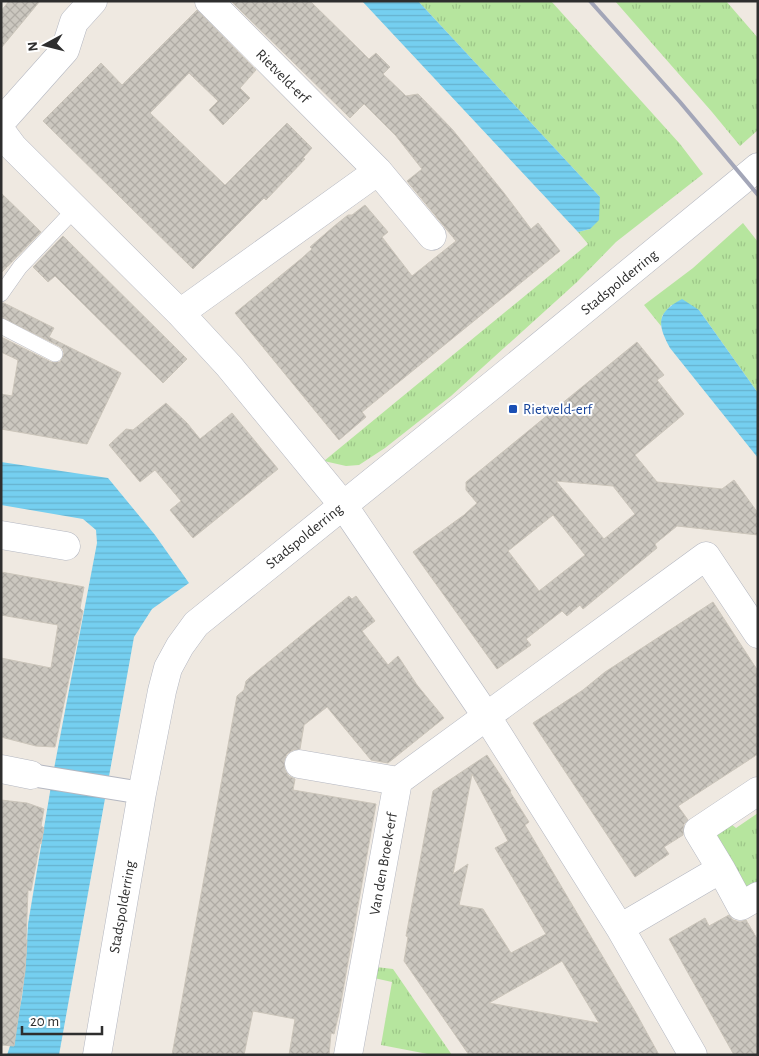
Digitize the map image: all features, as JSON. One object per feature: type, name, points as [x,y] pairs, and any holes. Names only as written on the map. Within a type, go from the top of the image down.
[{"type":"street","points":[[1,122],[65,50],[74,22],[93,1]]},
{"type":"street","name":"Rietveld-erf","points":[[209,1],[378,171],[432,236]]},
{"type":"street","points":[[1,131],[13,147],[180,313],[229,366],[343,505],[487,717],[620,928],[693,1055]]},
{"type":"street","name":"Stadspolderring","points":[[97,1055],[130,791],[168,668],[180,646],[196,624],[758,167]]},
{"type":"street","points":[[180,313],[378,171]]},
{"type":"street","points":[[1,535],[66,546]]},
{"type":"street","points":[[299,764],[398,781],[706,556],[758,634]]},
{"type":"street","points":[[1,769],[130,791]]},
{"type":"street","name":"Van den Broek-erf","points":[[348,1055],[398,781]]},
{"type":"street","points":[[758,791],[698,831],[741,906],[758,896]]},
{"type":"street","points":[[620,928],[721,869]]},
{"type":"lane","points":[[1,294],[20,267],[75,209]]},
{"type":"lane","points":[[1,326],[55,354]]},
{"type":"green space","points":[[418,1],[551,1],[680,144],[703,174],[616,242],[577,282],[451,396],[385,448],[359,465],[346,466],[324,461],[588,244],[578,232],[590,229],[600,197]]},
{"type":"green space","points":[[615,1],[726,1],[758,38],[758,130],[740,146]]},
{"type":"green space","points":[[743,223],[758,242],[758,393],[699,310],[671,305],[662,316],[661,326],[644,305],[693,268]]},
{"type":"green space","points":[[758,813],[758,883],[747,889],[715,834],[731,824],[736,828]]},
{"type":"green space","points":[[376,967],[393,969],[452,1055],[433,1055],[381,1045],[392,982],[374,978]]},
{"type":"water","points":[[362,1],[418,1],[600,197],[599,220],[590,229],[578,232]]},
{"type":"water","points":[[682,299],[699,310],[758,393],[758,458],[670,348],[666,340],[661,326],[663,314],[673,304]]},
{"type":"water","points":[[1,462],[108,478],[155,535],[189,583],[152,609],[134,637],[59,1055],[7,1055],[14,1034],[22,997],[28,924],[53,774],[97,543],[96,530],[83,519],[1,505]]},
{"type":"building","points":[[9,1],[40,1],[1,48],[1,11]]},
{"type":"building","points":[[231,1],[310,1],[369,59],[376,53],[390,67],[383,74],[406,96],[418,94],[452,129],[531,229],[538,223],[560,251],[362,412],[366,417],[339,440],[235,313],[302,258],[312,249],[310,247],[333,227],[365,205],[388,232],[382,237],[412,276],[456,241],[407,181],[422,169],[396,136],[364,104],[350,118]]},
{"type":"building","points":[[197,10],[256,70],[240,88],[250,98],[223,125],[209,110],[218,101],[189,73],[150,113],[225,185],[287,123],[312,148],[303,158],[305,159],[266,200],[264,198],[193,269],[43,121],[101,63],[122,85]]},
{"type":"building","points":[[1,193],[41,232],[1,273]]},
{"type":"building","points":[[63,236],[187,359],[163,383],[55,276],[48,282],[33,267]]},
{"type":"building","points":[[1,303],[54,328],[49,337],[121,373],[87,444],[1,429],[1,394],[12,396],[18,360],[1,352],[1,337],[51,362],[60,362],[64,354],[63,349],[59,346],[1,317]]},
{"type":"building","points":[[637,342],[664,375],[657,380],[684,414],[635,455],[657,482],[722,489],[734,480],[758,513],[758,535],[677,526],[655,544],[657,548],[583,609],[580,605],[567,616],[562,611],[526,639],[531,645],[497,669],[413,552],[464,515],[477,503],[466,490],[466,482]],"holes":[[[556,481],[613,486],[635,514],[604,539]],[[553,515],[585,555],[539,591],[508,551]]]},
{"type":"building","points":[[166,403],[187,423],[200,439],[232,413],[278,469],[193,538],[170,510],[181,501],[155,470],[140,482],[109,445],[126,429],[133,430]]},
{"type":"building","points":[[1,572],[84,587],[80,608],[83,611],[55,747],[36,746],[1,737],[1,658],[51,668],[58,625],[1,615]]},
{"type":"building","points":[[349,596],[352,599],[356,596],[375,621],[362,631],[388,665],[398,656],[417,685],[444,718],[388,763],[371,760],[327,707],[304,725],[300,749],[293,750],[287,754],[284,761],[285,770],[289,776],[295,779],[293,790],[376,804],[339,1013],[334,1034],[331,1033],[329,1055],[289,1055],[295,1019],[253,1011],[244,1055],[172,1055],[237,696],[244,690],[248,679]]},
{"type":"building","points":[[713,602],[758,671],[758,754],[678,806],[688,820],[684,824],[683,835],[664,847],[669,854],[635,877],[533,723],[583,690],[605,672]]},
{"type":"building","points":[[487,755],[529,822],[525,825],[659,1055],[469,1055],[404,961],[408,937],[406,936],[433,791]],"holes":[[[472,774],[508,841],[495,848],[546,934],[511,953],[483,909],[459,905],[468,864],[453,874]],[[562,961],[599,1023],[489,1003],[542,973]]]},
{"type":"building","points":[[1,800],[27,803],[44,809],[41,826],[44,828],[41,844],[31,891],[28,890],[25,971],[14,1046],[1,1045]]},
{"type":"building","points":[[729,915],[733,920],[740,922],[746,920],[758,940],[758,1055],[734,1055],[669,939],[705,918],[709,926]]},
{"type":"railway","points":[[590,1],[680,102],[758,195]]},
{"type":"place","name":"Rietveld-erf","points":[[513,409]]}]
